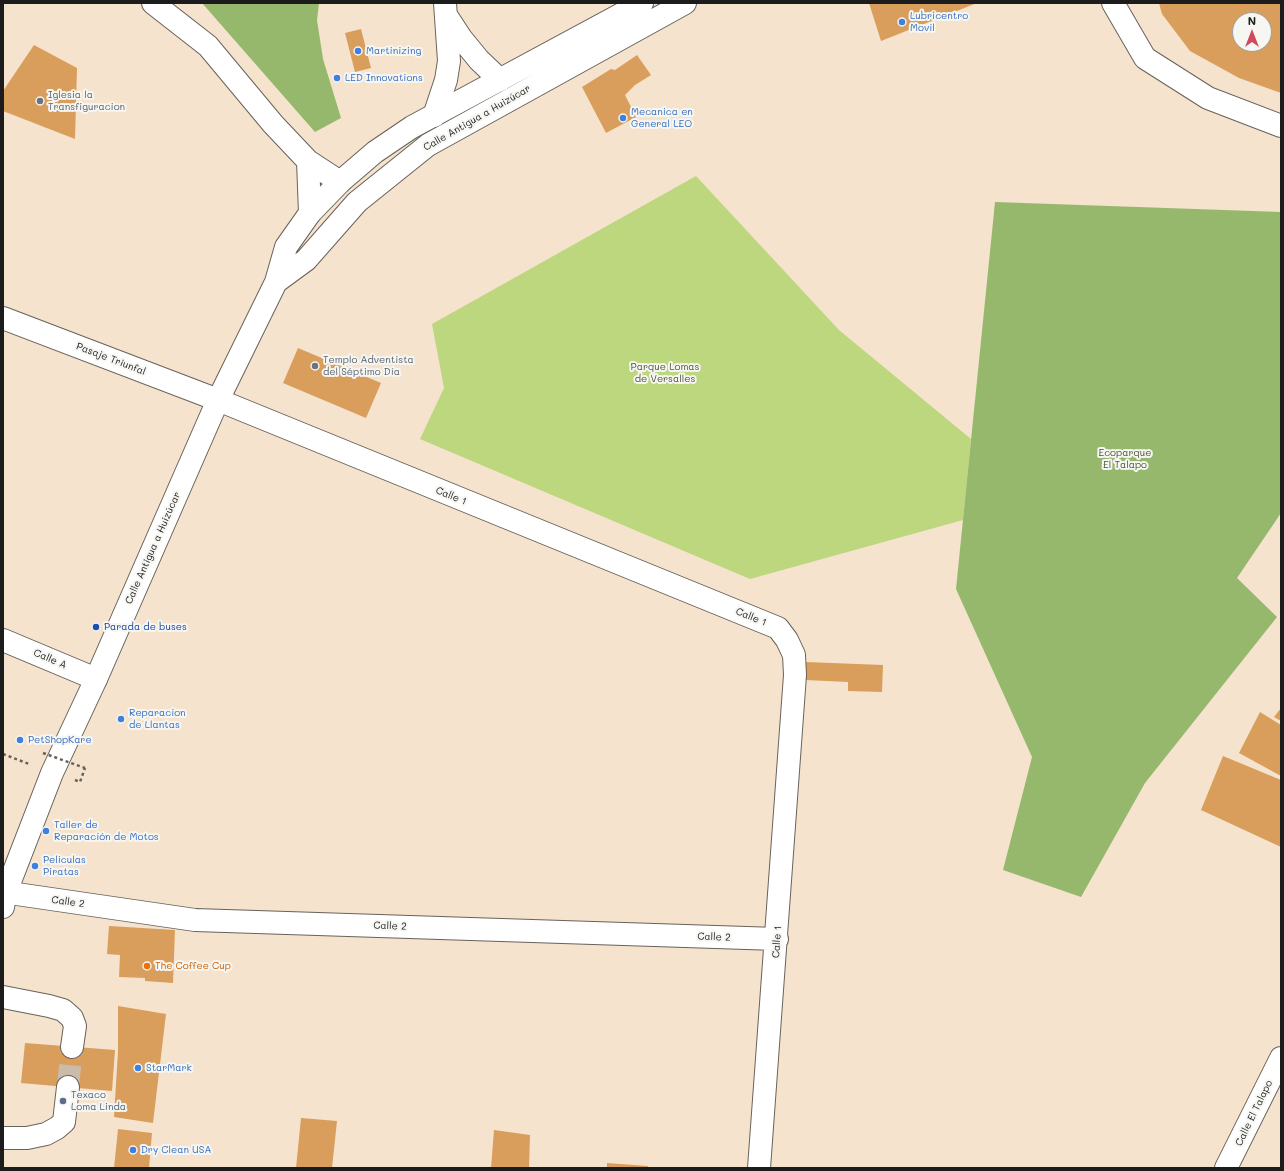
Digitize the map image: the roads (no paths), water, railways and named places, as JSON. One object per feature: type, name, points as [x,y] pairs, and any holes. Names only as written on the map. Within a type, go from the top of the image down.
[{"type":"street","points":[[153,3],[208,46],[273,124],[308,161],[340,182]]},
{"type":"street","name":"Calle Antigua a Huizúcar","points":[[4,897],[52,773],[96,679],[218,400],[276,282],[286,247],[310,213],[340,182],[375,152],[412,127],[642,3]]},
{"type":"street","name":"Calle Antigua a Huizúcar","points":[[276,282],[306,260],[357,202],[428,144],[685,3]]},
{"type":"street","points":[[1113,3],[1145,58],[1208,98],[1281,126]]},
{"type":"street","points":[[445,9],[461,38],[474,55],[500,80]]},
{"type":"street","points":[[434,116],[446,80],[449,62],[445,9]]},
{"type":"street","points":[[308,161],[310,213]]},
{"type":"street","name":"Pasaje Triunfal","points":[[3,318],[218,400]]},
{"type":"street","name":"Calle 1","points":[[218,400],[778,628],[787,640],[794,655],[795,675],[777,939],[758,1168]]},
{"type":"street","name":"Calle A","points":[[3,640],[96,679]]},
{"type":"street","name":"Calle 2","points":[[4,897],[195,920],[777,939]]},
{"type":"street","points":[[3,997],[63,1010],[72,1018],[74,1026],[72,1047]]},
{"type":"street","name":"Calle El Talapo","points":[[1226,1168],[1281,1058]]},
{"type":"street","points":[[3,1138],[26,1138],[46,1134],[57,1128],[64,1122],[68,1087]]},
{"type":"tunnel","points":[[68,1087],[72,1047]]},
{"type":"place","name":"Lubricentro Movil","points":[[902,22]]},
{"type":"place","name":"Martinizing","points":[[358,51]]},
{"type":"place","name":"LED Innovations","points":[[337,78]]},
{"type":"place","name":"Iglesia la Transfiguracion","points":[[40,101]]},
{"type":"place","name":"Mecanica en General LEO","points":[[623,118]]},
{"type":"place","name":"Templo Adventista del Séptimo Día","points":[[315,366]]},
{"type":"place","name":"Parada de buses","points":[[96,627]]},
{"type":"place","name":"Reparacion de Llantas","points":[[121,719]]},
{"type":"place","name":"PetShopKare","points":[[20,740]]},
{"type":"place","name":"Taller de Reparación de Motos","points":[[46,831]]},
{"type":"place","name":"Peliculas Piratas","points":[[35,866]]},
{"type":"place","name":"The Coffee Cup","points":[[147,966]]},
{"type":"place","name":"StarMark","points":[[138,1068]]},
{"type":"place","name":"Texaco Loma Linda","points":[[63,1101]]},
{"type":"place","name":"Dry Clean USA","points":[[133,1150]]},
{"type":"park label","name":"Parque Lomas de Versalles","points":[[665,372]]},
{"type":"park label","name":"Ecoparque El Talapo","points":[[1125,458]]}]
